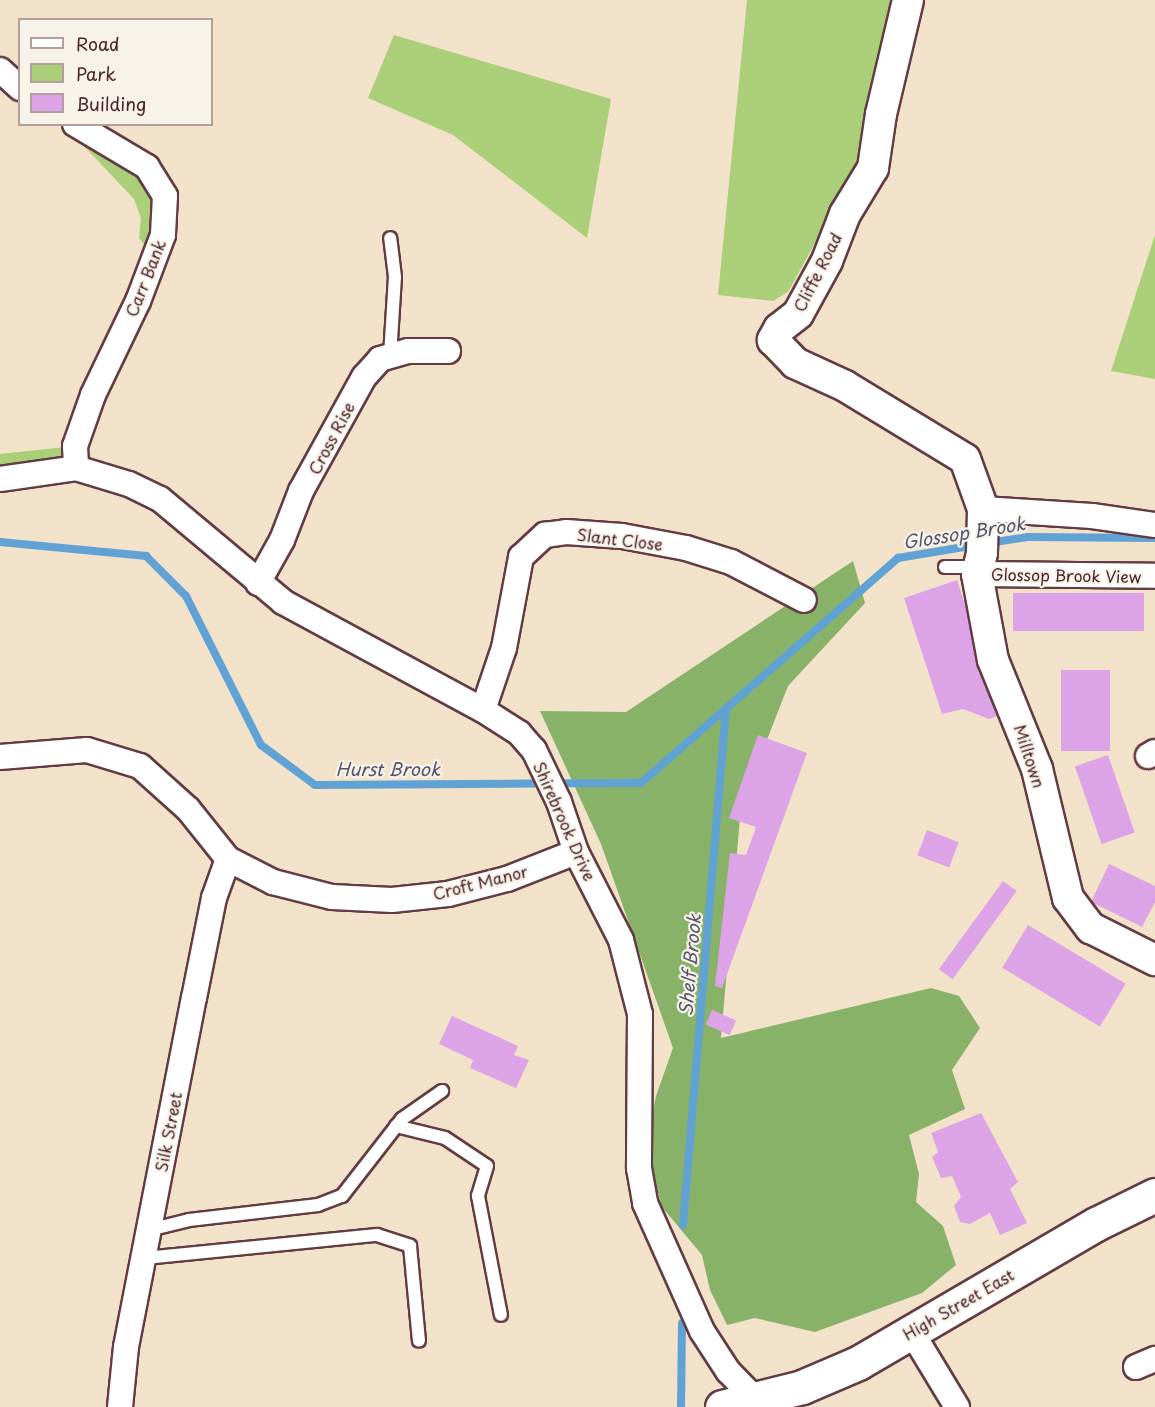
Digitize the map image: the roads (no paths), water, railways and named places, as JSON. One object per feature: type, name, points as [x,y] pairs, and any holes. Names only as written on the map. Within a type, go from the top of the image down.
[{"type":"main road","name":"High Street East","points":[[722,1407],[757,1404],[858,1363],[1096,1224],[1155,1195]]},
{"type":"street","name":"Cliffe Road","points":[[908,0],[881,114],[873,168],[845,214],[826,261],[798,314],[779,329],[773,340],[795,363],[845,386],[965,459],[983,513]]},
{"type":"street","points":[[0,70],[18,86]]},
{"type":"street","name":"Carr Bank","points":[[76,468],[75,446],[93,395],[138,301],[163,235],[165,196],[147,167],[78,126]]},
{"type":"street","name":"Cross Rise","points":[[258,583],[282,540],[302,491],[364,377],[380,359],[408,351],[448,351]]},
{"type":"street","name":"Shirebrook Drive","points":[[0,479],[76,468],[129,484],[160,499],[283,602],[483,710],[519,733],[548,775],[576,852],[621,940],[640,1014],[639,1168],[645,1203],[702,1331],[728,1371],[757,1404]]},
{"type":"street","points":[[983,513],[1092,516],[1155,525]]},
{"type":"street","name":"Milltown","points":[[983,513],[979,565],[993,660],[1037,769],[1068,898],[1091,928],[1155,960]]},
{"type":"street","name":"Slant Close","points":[[483,710],[504,648],[521,556],[545,535],[566,532],[622,536],[686,548],[731,562],[804,600]]},
{"type":"street","name":"Glossop Brook View","points":[[979,565],[1155,576]]},
{"type":"street","name":"Croft Manor","points":[[0,757],[87,750],[140,766],[188,809],[228,859],[273,882],[332,897],[392,900],[448,894],[507,879],[576,852]]},
{"type":"street","name":"Silk Street","points":[[120,1407],[126,1347],[214,898],[228,859]]},
{"type":"street","points":[[911,1331],[957,1407]]},
{"type":"lane","points":[[390,238],[395,277],[390,356]]},
{"type":"lane","points":[[945,567],[979,565]]},
{"type":"lane","points":[[149,1230],[189,1220],[318,1205],[342,1196],[396,1126],[442,1091]]},
{"type":"lane","points":[[396,1126],[445,1138],[487,1166],[478,1196],[501,1315]]},
{"type":"lane","points":[[145,1258],[377,1235],[410,1246],[419,1341]]},
{"type":"waterway","name":"Glossop Brook","points":[[988,543],[1028,537],[1155,538]]},
{"type":"waterway","name":"Hurst Brook","points":[[0,542],[146,556],[186,596],[261,745],[315,785],[641,783],[898,558],[976,545]]},
{"type":"waterway","name":"Shelf Brook","points":[[683,1225],[726,709]]},
{"type":"waterway","name":"Shelf Brook","points":[[681,1407],[682,1323]]}]
